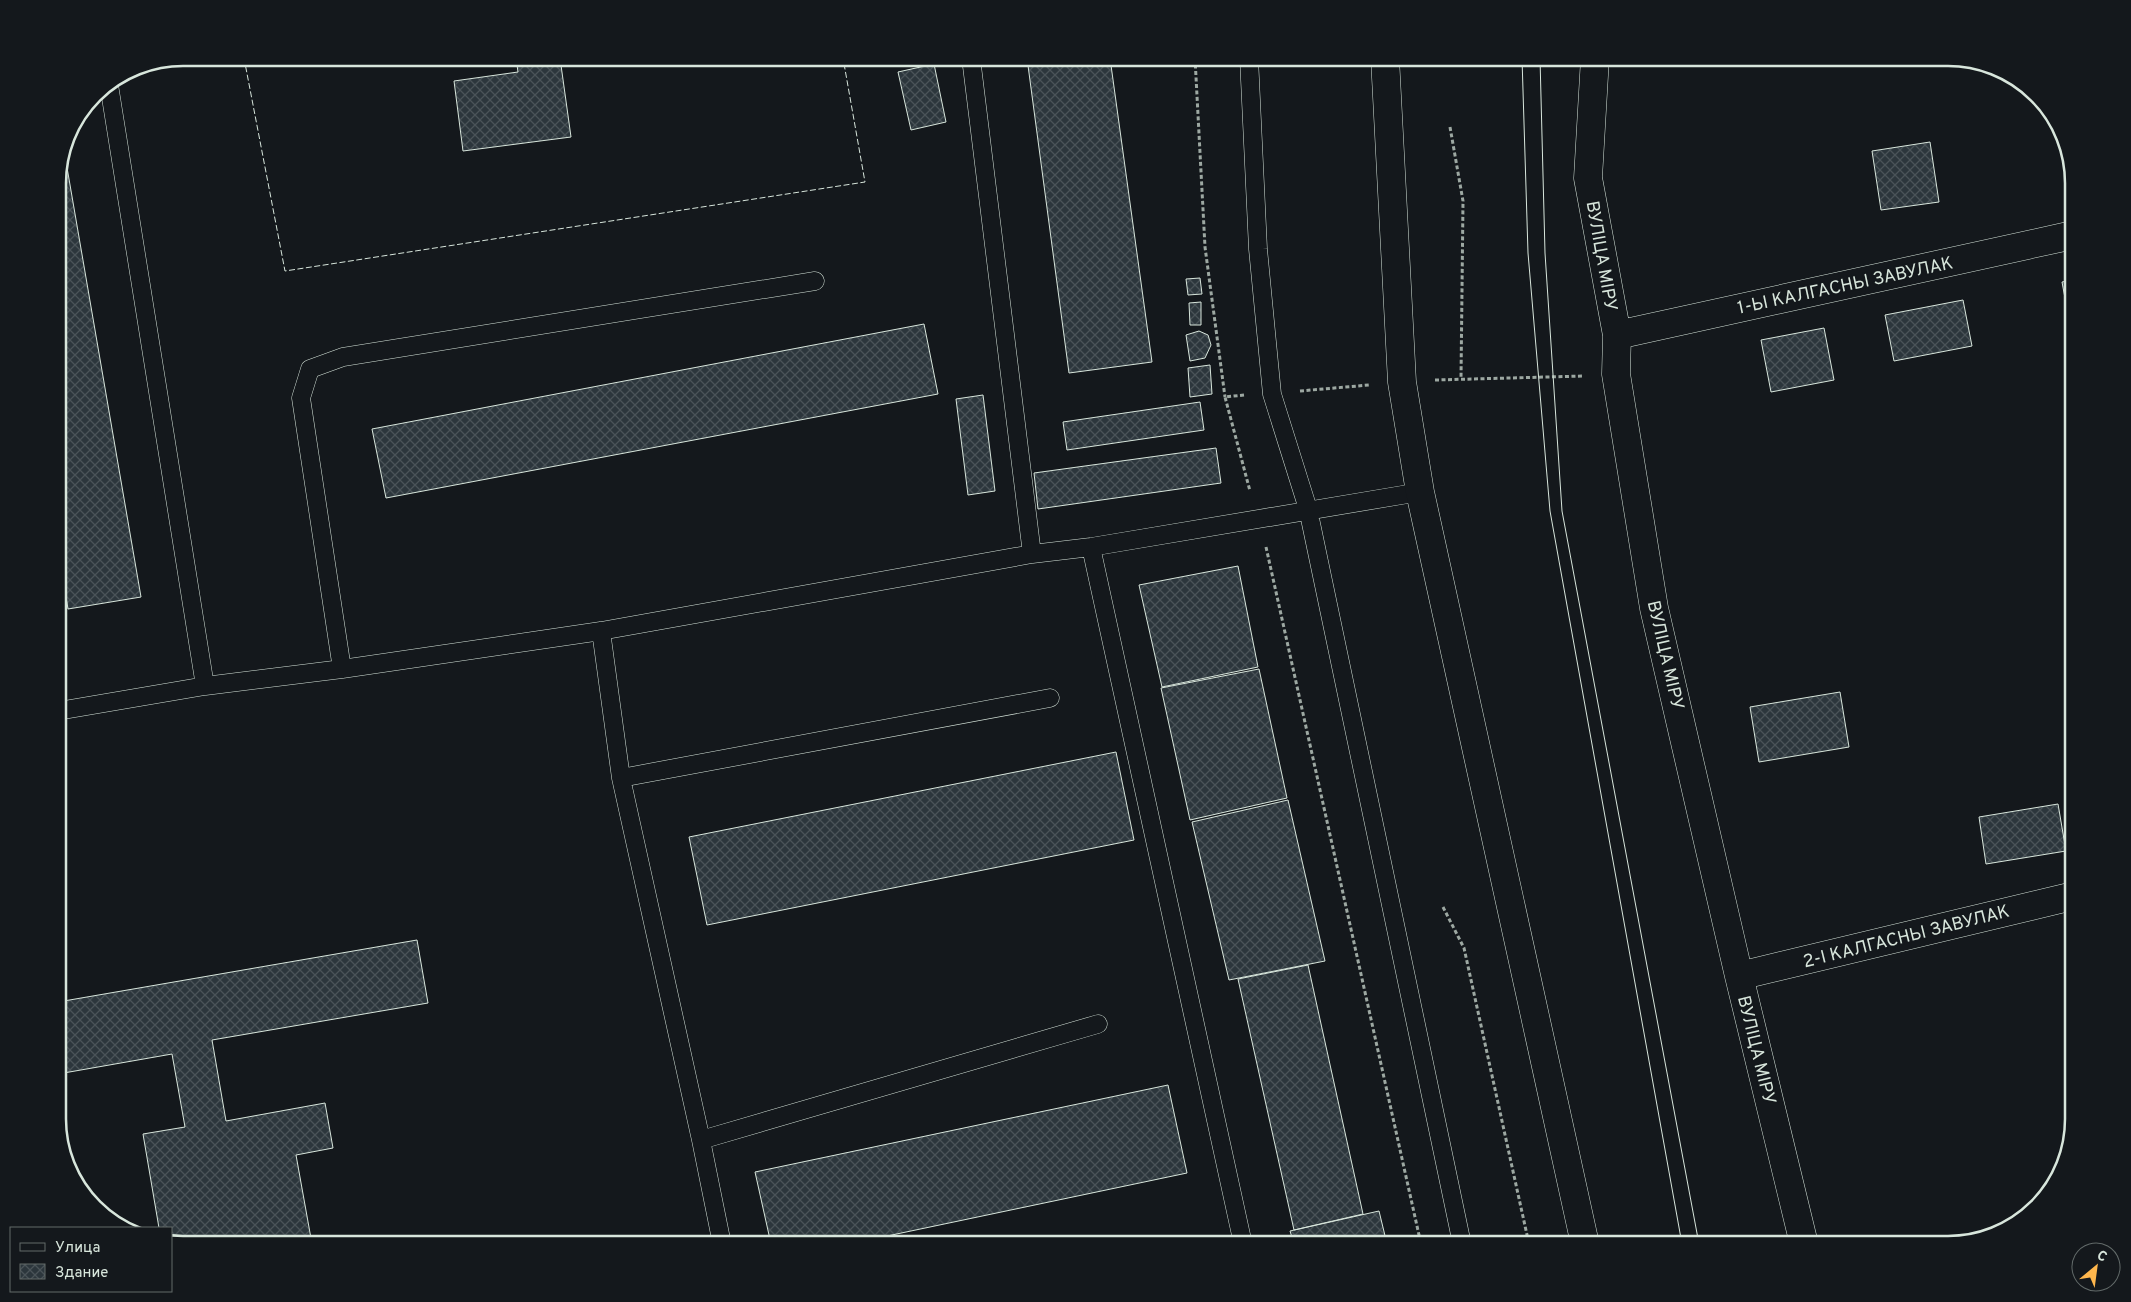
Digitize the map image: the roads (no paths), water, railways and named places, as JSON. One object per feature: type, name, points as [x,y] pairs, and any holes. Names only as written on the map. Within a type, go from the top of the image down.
[{"type":"street","points":[[1385,66],[1402,382],[1420,492],[1583,1236]]},
{"type":"street","name":"ВУЛІЦА МІРУ","points":[[1595,66],[1588,178],[1617,335],[1616,374],[1654,608],[1739,976],[1802,1236]]},
{"type":"street","name":"1-Ы КАЛГАСНЫ ЗАВУЛАК","points":[[1617,335],[2064,237]]},
{"type":"street","name":"2-І КАЛГАСНЫ ЗАВУЛАК","points":[[1739,976],[2065,898]]},
{"type":"lane","points":[[1249,66],[1258,249],[1272,394],[1308,510],[1460,1236]]},
{"type":"lane","points":[[972,67],[1032,554]]},
{"type":"lane","points":[[110,92],[204,686]]},
{"type":"lane","points":[[342,669],[301,398],[310,369],[343,357],[814,281]]},
{"type":"lane","points":[[67,709],[204,686],[342,669],[601,631],[1032,554],[1091,547],[1420,492]]},
{"type":"lane","points":[[1091,547],[1241,1236]]},
{"type":"lane","points":[[601,631],[621,778],[720,1236]]},
{"type":"lane","points":[[621,778],[1050,698]]},
{"type":"lane","points":[[701,1140],[1098,1024]]},
{"type":"tram line","points":[[1522,66],[1528,253],[1550,511],[1681,1236]]},
{"type":"tram line","points":[[1540,66],[1545,253],[1562,511],[1698,1236]]}]
